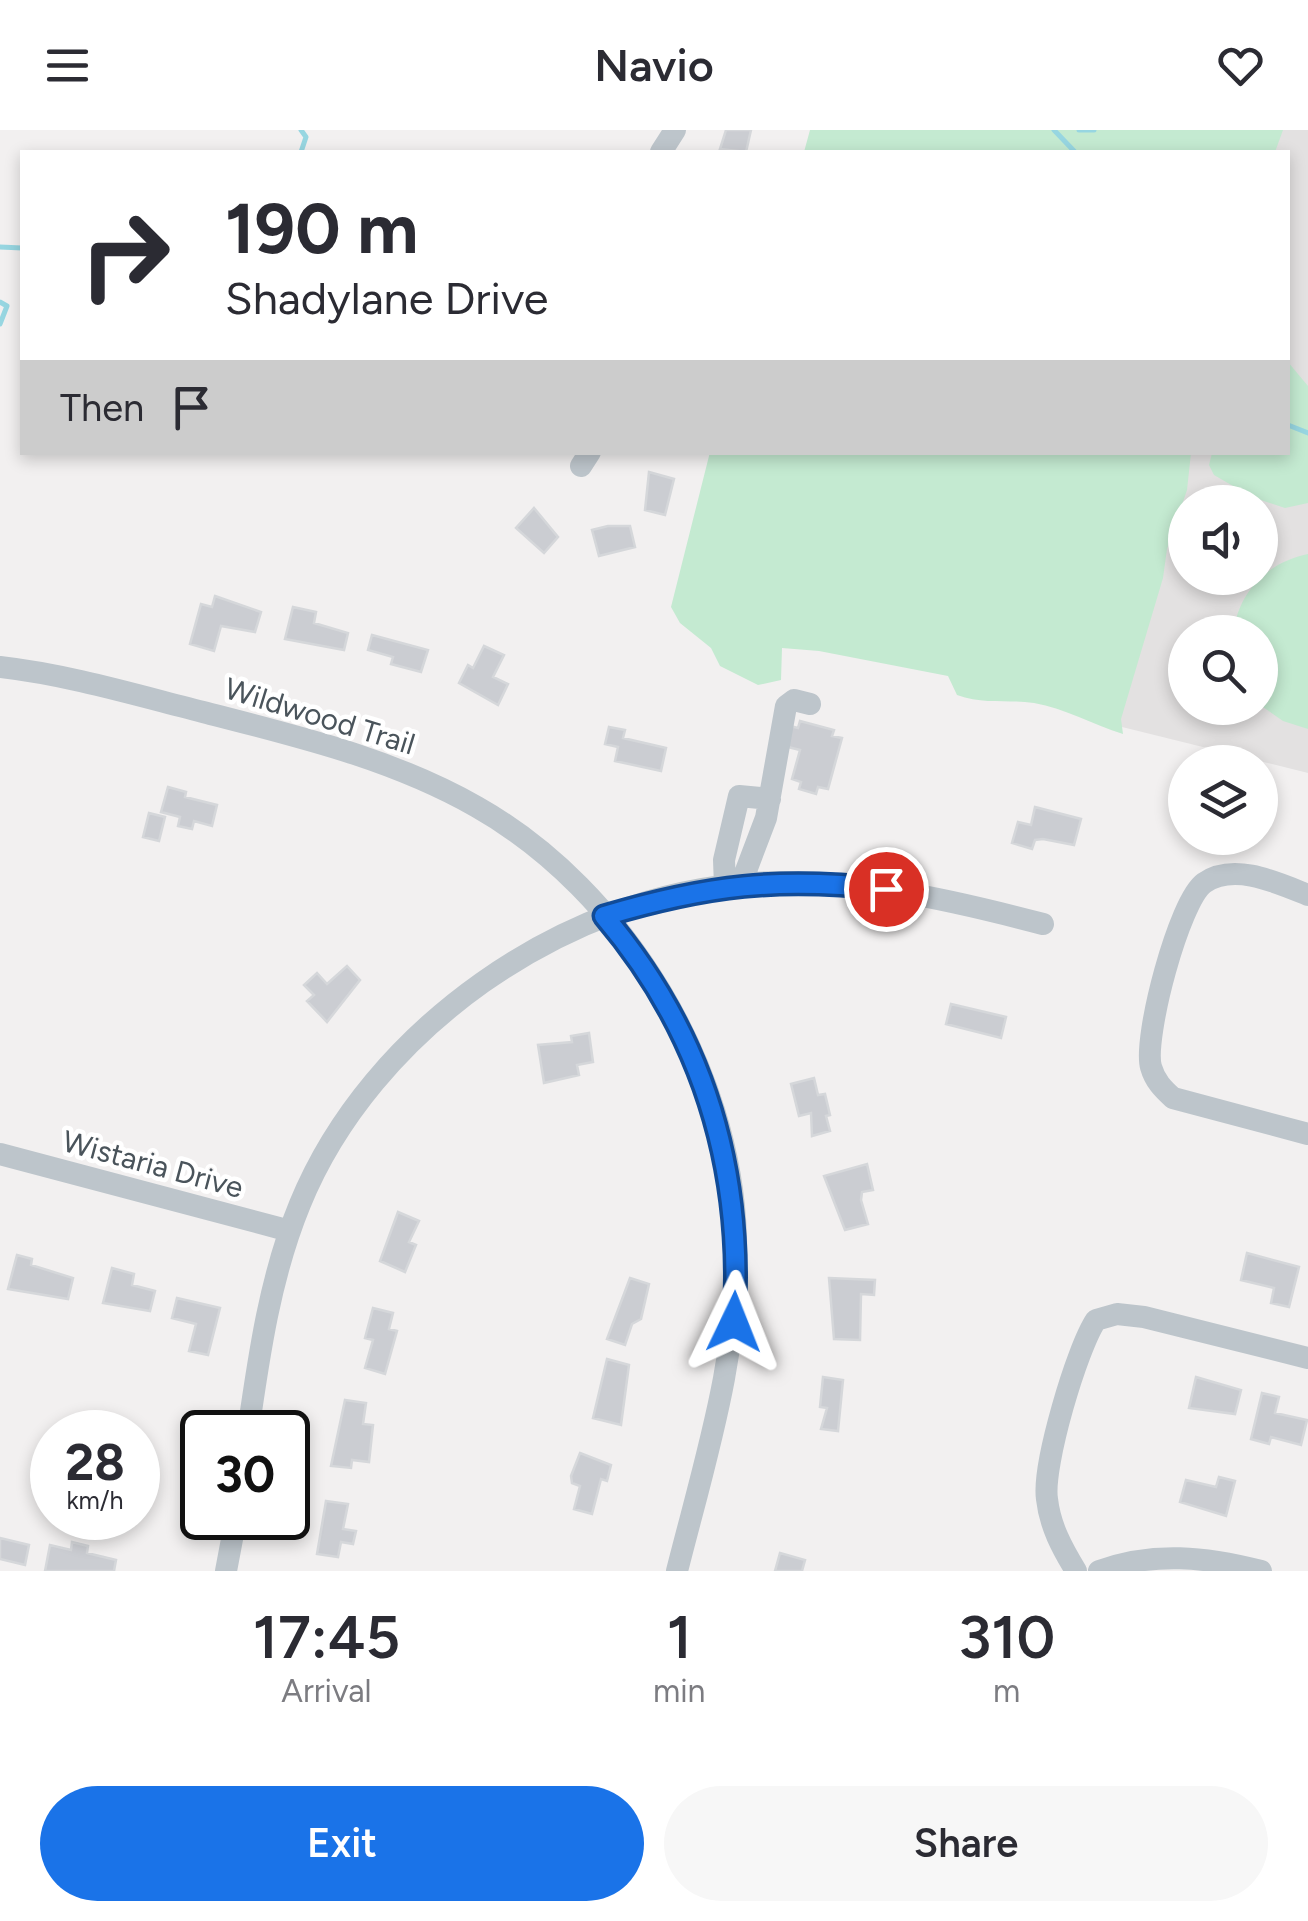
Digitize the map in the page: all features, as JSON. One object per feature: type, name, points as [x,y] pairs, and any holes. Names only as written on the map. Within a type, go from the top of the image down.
[{"type":"street","name":"Wildwood Trail","points":[[0,667],[205,713],[394,767],[490,814],[561,871],[604,916],[645,968],[692,1051],[718,1124],[734,1202],[736,1294],[729,1358],[677,1571]]},
{"type":"street","points":[[733,884],[770,799],[773,763],[786,706],[794,700],[810,704]]},
{"type":"street","points":[[733,884],[724,860],[738,796],[770,799]]},
{"type":"street","points":[[1308,895],[1254,876],[1232,874],[1206,881],[1182,914],[1149,1047],[1160,1086],[1174,1098],[1308,1134]]},
{"type":"street","points":[[251,1410],[264,1327],[290,1231],[313,1176],[346,1120],[414,1042],[490,980],[604,916],[733,884],[818,883],[886,889],[1043,924]]},
{"type":"street","name":"Wistaria Drive","points":[[0,1154],[290,1231]]},
{"type":"street","points":[[1076,1571],[1056,1538],[1047,1485],[1080,1352],[1096,1320],[1117,1314],[1144,1317],[1308,1358]]},
{"type":"street","points":[[226,1571],[232,1540]]},
{"type":"street","points":[[1099,1571],[1124,1562],[1185,1556],[1261,1571]]},
{"type":"shaded area","points":[[1272,130],[1308,130],[1308,773],[1278,766],[1278,745],[1195,745],[1118,726],[1168,534],[1168,595],[1278,595],[1278,485],[1181,485],[1188,455],[1290,455],[1290,150],[1267,150]]},
{"type":"green space","points":[[810,130],[1283,130],[1276,150],[805,150]]},
{"type":"green space","points":[[1290,364],[1308,386],[1308,503],[1285,508],[1278,506],[1278,485],[1231,485],[1214,475],[1209,465],[1212,455],[1290,455]]},
{"type":"green space","points":[[709,455],[1191,455],[1188,485],[1168,485],[1168,546],[1163,578],[1121,719],[1123,734],[1045,705],[957,695],[948,676],[819,651],[782,648],[781,680],[758,685],[720,666],[711,648],[680,623],[671,607]]},
{"type":"green space","points":[[1308,554],[1308,729],[1278,718],[1278,615],[1238,615],[1247,595],[1278,595],[1278,565]]},
{"type":"building","points":[[726,130],[751,130],[746,150],[720,149]]},
{"type":"building","points":[[649,472],[674,479],[665,515],[645,510]]},
{"type":"building","points":[[534,508],[558,537],[544,553],[516,528]]},
{"type":"building","points":[[630,526],[635,547],[599,556],[592,530]]},
{"type":"building","points":[[215,596],[261,612],[255,632],[221,626],[214,651],[190,644],[201,604],[212,607]]},
{"type":"building","points":[[293,607],[316,612],[314,623],[348,633],[344,650],[285,639]]},
{"type":"building","points":[[372,635],[428,650],[421,672],[391,664],[393,657],[368,650]]},
{"type":"building","points":[[484,646],[504,655],[493,677],[508,684],[498,705],[459,683],[468,665],[473,668]]},
{"type":"building","points":[[800,721],[834,730],[832,736],[842,738],[828,789],[818,787],[816,794],[799,789],[801,782],[792,779],[800,750],[784,746],[790,726],[798,728]]},
{"type":"building","points":[[609,727],[625,730],[623,738],[666,748],[661,771],[615,761],[618,747],[605,744]]},
{"type":"building","points":[[168,787],[186,792],[185,797],[217,805],[212,826],[194,821],[192,829],[178,826],[180,817],[161,812]]},
{"type":"building","points":[[1035,807],[1081,819],[1074,845],[1043,839],[1035,840],[1032,849],[1012,843],[1018,822],[1031,825]]},
{"type":"building","points":[[149,813],[165,817],[159,841],[143,837]]},
{"type":"building","points":[[347,966],[360,980],[327,1022],[307,1001],[314,995],[304,985],[317,973],[327,984]]},
{"type":"building","points":[[951,1004],[1006,1017],[1001,1038],[946,1024]]},
{"type":"building","points":[[589,1033],[593,1062],[577,1065],[579,1075],[544,1083],[538,1045],[572,1042],[571,1036]]},
{"type":"building","points":[[814,1078],[818,1095],[825,1094],[830,1131],[812,1136],[811,1113],[799,1116],[791,1084]]},
{"type":"building","points":[[867,1164],[873,1190],[862,1192],[861,1200],[868,1224],[845,1230],[824,1176]]},
{"type":"building","points":[[398,1212],[419,1221],[409,1242],[416,1245],[405,1272],[380,1261]]},
{"type":"building","points":[[1247,1253],[1299,1267],[1289,1307],[1271,1303],[1274,1288],[1241,1280]]},
{"type":"building","points":[[17,1255],[32,1259],[31,1265],[73,1278],[68,1299],[8,1289]]},
{"type":"building","points":[[112,1268],[134,1274],[132,1285],[155,1291],[150,1311],[103,1303]]},
{"type":"building","points":[[630,1278],[649,1284],[641,1319],[632,1324],[625,1345],[607,1339]]},
{"type":"building","points":[[829,1278],[875,1280],[874,1295],[861,1294],[860,1340],[834,1339]]},
{"type":"building","points":[[177,1298],[220,1308],[208,1355],[189,1351],[196,1324],[172,1318]]},
{"type":"building","points":[[373,1308],[393,1313],[389,1329],[397,1331],[385,1374],[365,1368],[373,1340],[365,1338]]},
{"type":"building","points":[[607,1359],[629,1365],[621,1425],[593,1418]]},
{"type":"building","points":[[823,1377],[843,1380],[838,1431],[821,1429],[827,1408],[820,1407]]},
{"type":"building","points":[[1196,1377],[1241,1390],[1235,1414],[1189,1408]]},
{"type":"building","points":[[1262,1393],[1279,1397],[1275,1413],[1307,1420],[1301,1445],[1271,1437],[1269,1444],[1251,1439]]},
{"type":"building","points":[[345,1400],[366,1403],[363,1424],[373,1425],[369,1462],[352,1460],[351,1468],[331,1466]]},
{"type":"building","points":[[580,1453],[611,1465],[607,1481],[601,1479],[592,1514],[574,1509],[580,1486],[572,1483],[571,1476]]},
{"type":"building","points":[[1219,1477],[1235,1481],[1226,1516],[1180,1502],[1186,1480],[1216,1487]]},
{"type":"building","points":[[326,1501],[348,1504],[343,1529],[356,1531],[353,1544],[341,1542],[338,1557],[317,1554]]},
{"type":"building","points":[[0,1538],[29,1545],[25,1565],[0,1559]]},
{"type":"building","points":[[72,1542],[88,1546],[87,1553],[116,1560],[114,1571],[45,1571],[50,1545],[71,1550]]},
{"type":"building","points":[[780,1553],[805,1560],[802,1571],[775,1571]]},
{"type":"waterway","points":[[301,130],[306,137],[302,150]]},
{"type":"waterway","points":[[1054,130],[1073,150]]},
{"type":"waterway","points":[[1079,130],[1094,130]]},
{"type":"waterway","points":[[0,247],[20,248]]},
{"type":"waterway","points":[[0,302],[7,306],[0,324]]},
{"type":"waterway","points":[[1290,426],[1308,433]]},
{"type":"route","points":[[734,1322],[734,1202],[714,1107],[678,1022],[645,968],[604,916],[673,896],[741,884],[790,882],[886,889]]}]
